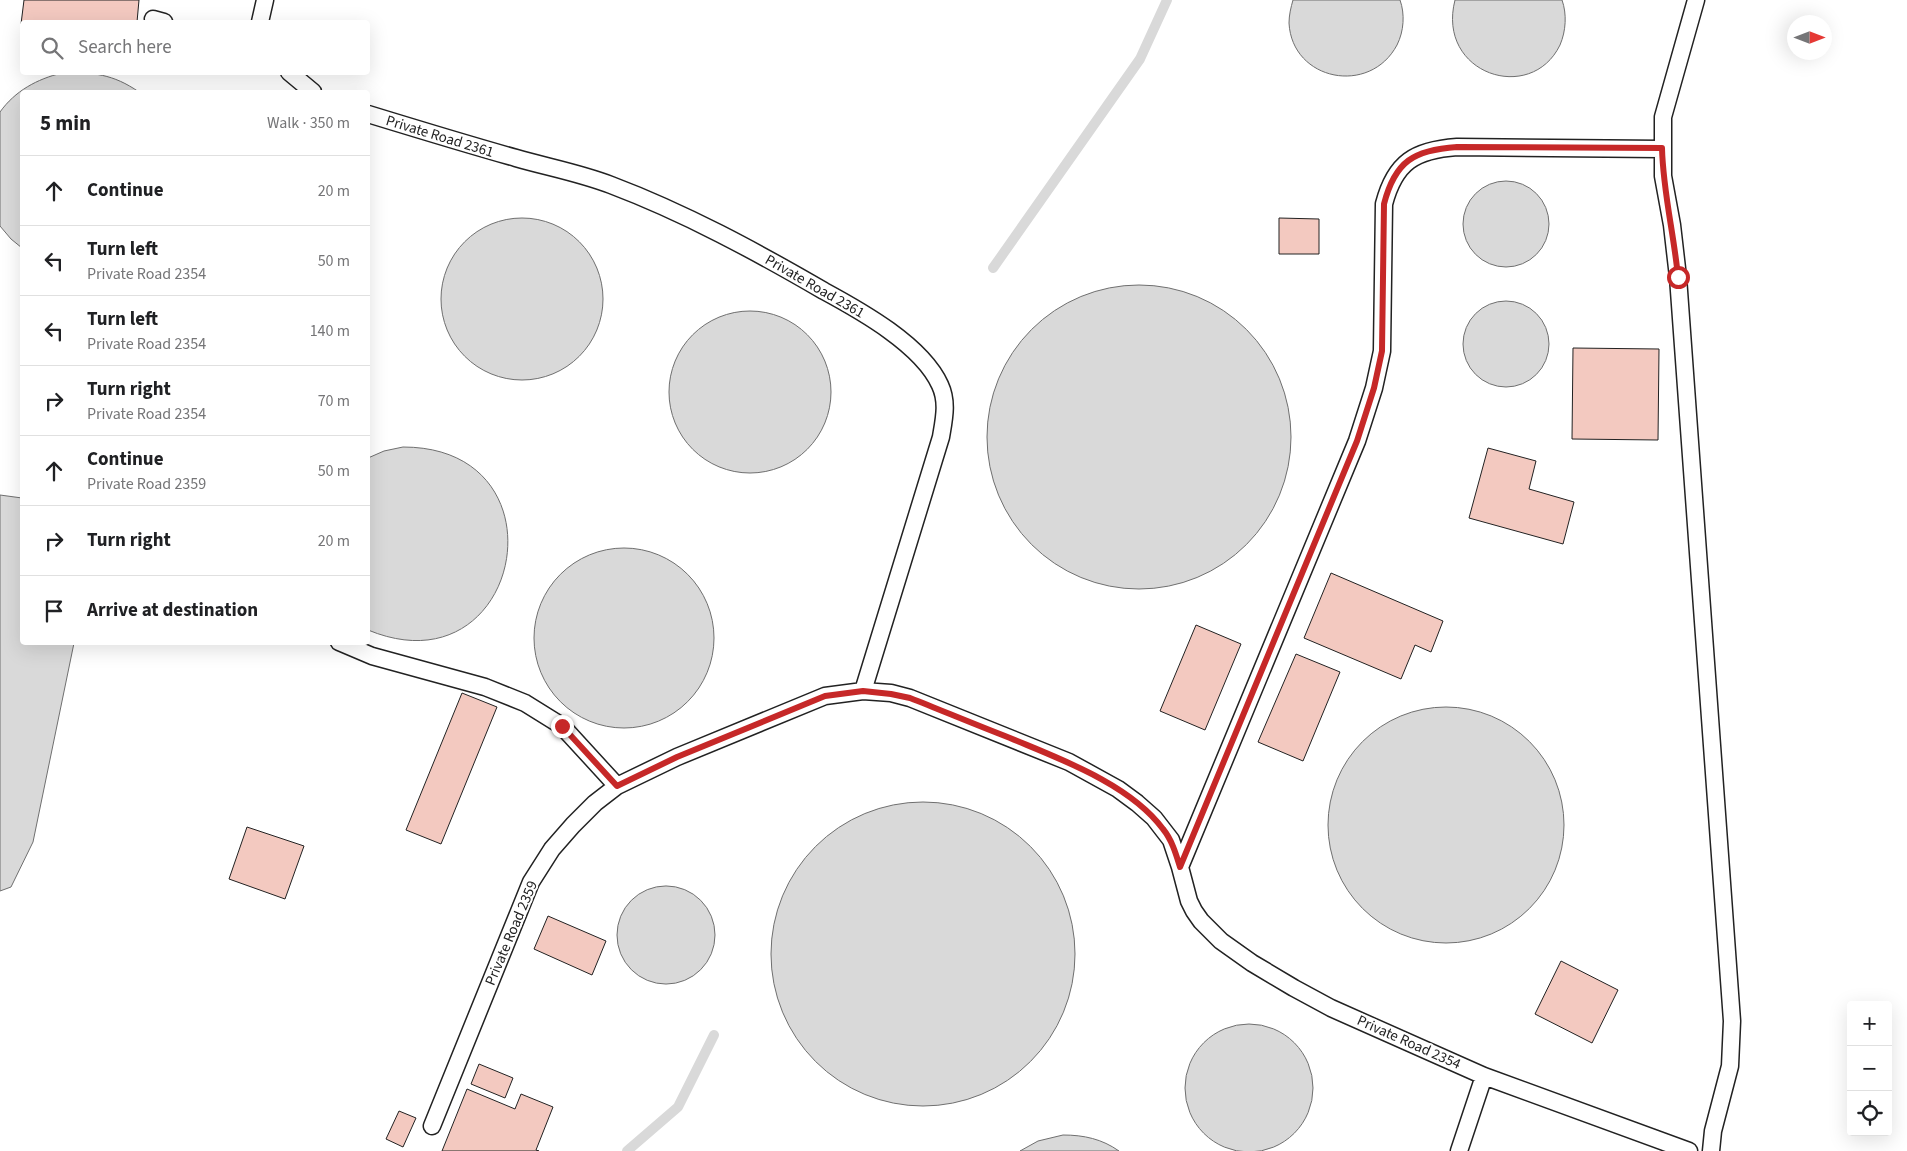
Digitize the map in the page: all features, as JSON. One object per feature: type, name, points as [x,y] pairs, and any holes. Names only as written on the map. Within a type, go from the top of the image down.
[{"type":"lane","points":[[260,20],[265,0]]},
{"type":"lane","points":[[1696,0],[1663,117],[1662,148],[1663,176],[1672,226],[1678,277],[1732,1021],[1730,1066],[1713,1131],[1710,1151]]},
{"type":"lane","points":[[294,82],[309,90]]},
{"type":"lane","name":"Private Road 2361","points":[[370,115],[458,142],[608,184],[668,208],[747,247],[860,311],[880,324],[920,358],[934,374],[944,396],[946,409],[941,436],[863,691]]},
{"type":"lane","points":[[1180,867],[1367,413],[1382,351],[1384,204],[1388,188],[1396,173],[1414,156],[1439,148],[1662,148]]},
{"type":"lane","points":[[347,645],[372,656],[485,686],[525,703],[556,722],[572,735],[617,786]]},
{"type":"lane","name":"Private Road 2359","points":[[432,1126],[531,882],[552,849],[573,825],[595,803],[617,786],[677,757],[825,696],[863,691]]},
{"type":"lane","name":"Private Road 2354","points":[[863,691],[910,698],[1069,762],[1137,803],[1154,818],[1171,840],[1189,901],[1194,911],[1215,936],[1252,963],[1330,1008],[1484,1076],[1689,1151]]},
{"type":"lane","points":[[1459,1151],[1484,1076]]},
{"type":"shaded area","points":[[1293,0],[1400,0],[1403,22],[1397,45],[1385,61],[1369,71],[1352,76],[1334,75],[1317,69],[1303,58],[1293,43],[1289,23]]},
{"type":"shaded area","points":[[1455,0],[1562,0],[1565,22],[1564,34],[1560,45],[1546,63],[1529,74],[1509,77],[1490,73],[1472,63],[1459,47],[1453,26]]},
{"type":"shaded area","points":[[56,75],[102,75],[120,81],[136,90],[23,90]]},
{"type":"shaded area","points":[[20,92],[20,246],[0,226],[0,112]]},
{"type":"shaded area","points":[[1506,181],[1522,184],[1530,188],[1542,200],[1546,208],[1549,224],[1546,240],[1542,248],[1530,260],[1522,264],[1506,267],[1490,264],[1482,260],[1470,248],[1466,240],[1463,224],[1466,208],[1470,200],[1482,188],[1490,184]]},
{"type":"shaded area","points":[[530,218],[546,221],[560,227],[574,236],[585,247],[600,275],[603,299],[602,315],[594,337],[585,351],[574,362],[546,377],[514,380],[498,377],[484,371],[470,362],[459,351],[444,323],[441,291],[444,275],[450,261],[459,247],[470,236],[498,221]]},
{"type":"shaded area","points":[[1139,285],[1169,288],[1197,297],[1223,311],[1246,330],[1265,353],[1279,379],[1288,407],[1291,437],[1288,467],[1279,495],[1265,521],[1246,544],[1223,563],[1197,577],[1169,586],[1139,589],[1109,586],[1081,577],[1055,563],[1032,544],[1013,521],[999,495],[990,467],[987,437],[990,407],[999,379],[1013,353],[1032,330],[1055,311],[1081,297],[1109,288]]},
{"type":"shaded area","points":[[1506,301],[1522,304],[1530,308],[1542,320],[1546,328],[1549,344],[1546,360],[1542,368],[1530,380],[1522,384],[1506,387],[1490,384],[1482,380],[1470,368],[1466,360],[1463,344],[1466,328],[1470,320],[1482,308],[1490,304]]},
{"type":"shaded area","points":[[758,311],[774,314],[788,320],[802,329],[813,340],[828,368],[831,392],[830,408],[822,430],[813,444],[802,455],[774,470],[742,473],[726,470],[712,464],[698,455],[687,444],[672,416],[669,384],[672,368],[678,354],[687,340],[698,329],[726,314]]},
{"type":"shaded area","points":[[403,447],[456,457],[490,485],[506,522],[506,562],[491,600],[462,628],[421,641],[370,630],[370,457],[384,451]]},
{"type":"shaded area","points":[[0,495],[20,498],[20,645],[74,645],[33,842],[11,887],[0,891]]},
{"type":"shaded area","points":[[624,548],[658,555],[674,563],[693,581],[699,588],[710,612],[714,638],[707,672],[699,688],[681,707],[674,713],[650,724],[624,728],[590,721],[574,713],[555,695],[549,688],[538,664],[534,638],[541,604],[549,588],[567,569],[574,563],[598,552]]},
{"type":"shaded area","points":[[1446,707],[1480,712],[1491,716],[1521,734],[1537,750],[1550,770],[1559,791],[1564,825],[1559,859],[1555,870],[1537,900],[1521,916],[1501,929],[1480,938],[1446,943],[1412,938],[1401,934],[1371,916],[1355,900],[1342,880],[1333,859],[1328,825],[1333,791],[1337,780],[1355,750],[1371,734],[1391,721],[1412,712]]},
{"type":"shaded area","points":[[923,802],[953,805],[981,814],[1007,828],[1030,847],[1049,870],[1063,896],[1072,924],[1075,954],[1072,984],[1063,1012],[1049,1038],[1030,1061],[1007,1080],[981,1094],[953,1103],[923,1106],[893,1103],[865,1094],[839,1080],[816,1061],[797,1038],[783,1012],[774,984],[771,954],[774,924],[783,896],[797,870],[816,847],[839,828],[865,814],[893,805]]},
{"type":"shaded area","points":[[666,886],[685,890],[700,901],[711,916],[715,935],[711,954],[700,969],[685,980],[666,984],[647,980],[632,969],[621,954],[617,935],[621,916],[632,901],[647,890]]},
{"type":"shaded area","points":[[1249,1024],[1262,1025],[1274,1029],[1294,1043],[1308,1063],[1312,1075],[1312,1101],[1308,1113],[1294,1133],[1274,1147],[1262,1151],[1249,1152],[1236,1151],[1224,1147],[1204,1133],[1190,1113],[1186,1101],[1185,1088],[1186,1075],[1190,1063],[1204,1043],[1224,1029],[1236,1025]]},
{"type":"shaded area","points":[[1063,1135],[1093,1138],[1119,1151],[1020,1151],[1038,1141]]},
{"type":"building","points":[[24,0],[139,0],[137,20],[22,20]]},
{"type":"building","points":[[1279,218],[1319,219],[1319,254],[1279,254]]},
{"type":"building","points":[[1573,348],[1659,349],[1658,440],[1572,439]]},
{"type":"building","points":[[1488,448],[1536,461],[1529,489],[1574,502],[1563,544],[1469,518]]},
{"type":"building","points":[[1331,573],[1443,621],[1431,652],[1415,645],[1401,679],[1304,638]]},
{"type":"building","points":[[1196,625],[1241,644],[1205,730],[1160,711]]},
{"type":"building","points":[[1296,654],[1340,672],[1303,761],[1258,742]]},
{"type":"building","points":[[462,693],[497,707],[441,844],[406,830]]},
{"type":"building","points":[[247,827],[304,846],[285,899],[229,879]]},
{"type":"building","points":[[548,916],[606,941],[592,975],[534,949]]},
{"type":"building","points":[[1561,961],[1618,990],[1592,1043],[1535,1014]]},
{"type":"building","points":[[479,1064],[513,1078],[505,1098],[471,1084]]},
{"type":"building","points":[[467,1089],[515,1109],[521,1094],[553,1107],[536,1150],[539,1151],[442,1151]]},
{"type":"building","points":[[399,1111],[416,1118],[403,1147],[386,1139]]},
{"type":"waterway","points":[[993,268],[1140,59],[1167,0]]},
{"type":"waterway","points":[[627,1151],[678,1107],[714,1035]]},
{"type":"route","points":[[562,726],[617,786],[677,757],[825,696],[863,691],[910,698],[1069,762],[1118,789],[1137,803],[1163,828],[1171,840],[1180,867],[1367,413],[1382,351],[1384,204],[1388,188],[1396,173],[1414,156],[1439,148],[1662,148],[1663,176],[1676,251],[1678,277]]}]
